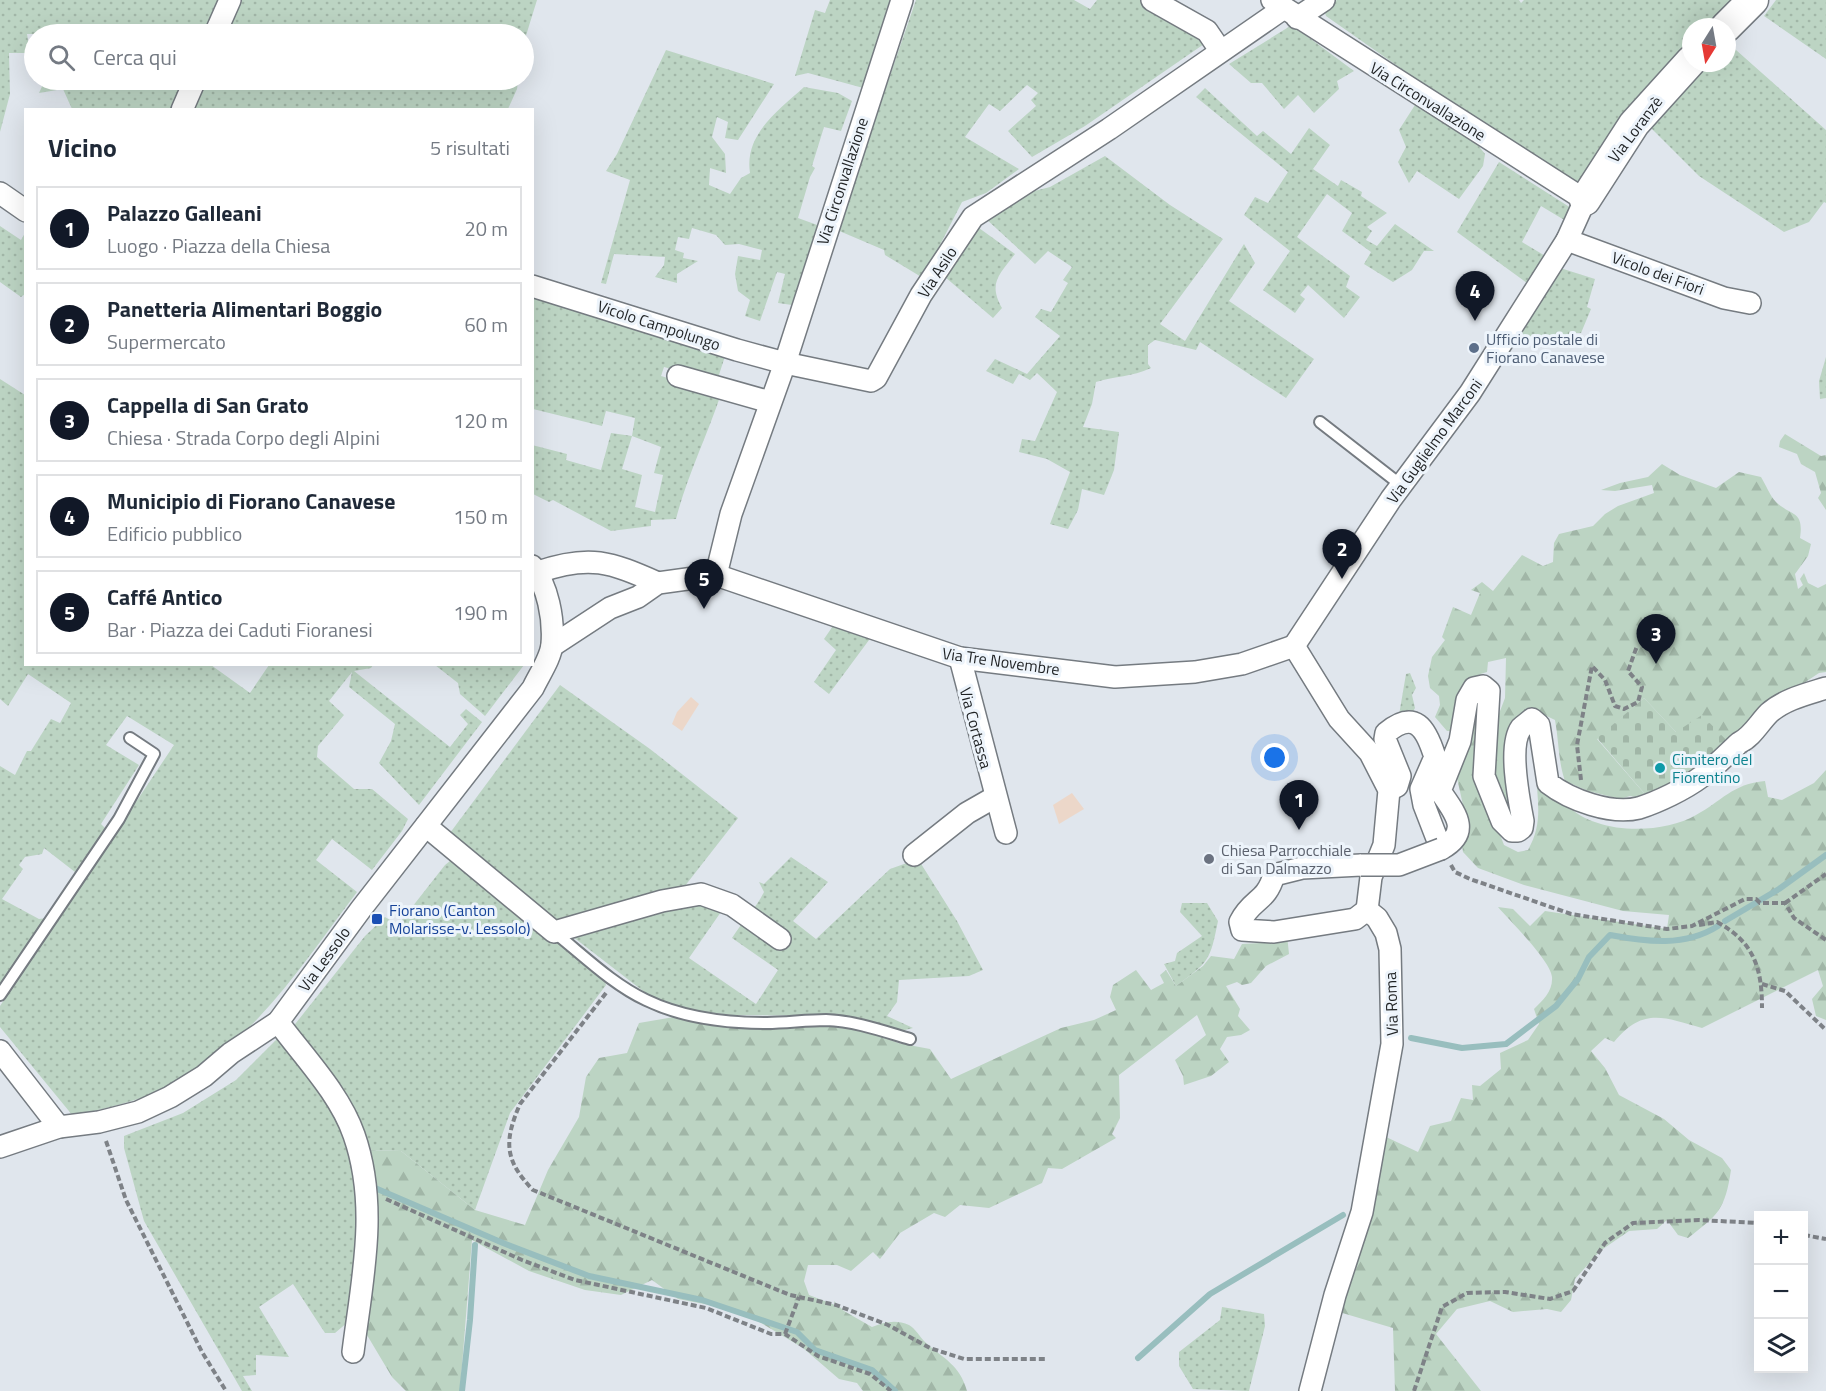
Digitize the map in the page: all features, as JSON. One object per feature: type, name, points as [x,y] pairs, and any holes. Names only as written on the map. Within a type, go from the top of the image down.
[{"type":"street","points":[[219,24],[230,0]]},
{"type":"street","name":"Via Circonvallazione","points":[[785,363],[902,0]]},
{"type":"street","points":[[1152,0],[1208,31],[1220,50]]},
{"type":"street","name":"Via Asilo","points":[[785,363],[864,381],[876,378],[921,295],[973,217],[1109,129],[1220,50],[1284,9],[1324,0]]},
{"type":"street","points":[[1735,18],[1753,0]]},
{"type":"street","name":"Via Circonvallazione","points":[[1284,9],[1585,200]]},
{"type":"street","name":"Via Loranzè","points":[[1585,200],[1634,124],[1682,71]]},
{"type":"street","points":[[183,108],[191,90]]},
{"type":"street","points":[[2,197],[24,210]]},
{"type":"street","name":"Via Guglielmo Marconi","points":[[1294,646],[1401,485],[1464,402],[1567,240],[1585,200]]},
{"type":"street","name":"Vicolo dei Fiori","points":[[1567,240],[1724,298],[1750,303]]},
{"type":"street","name":"Vicolo Campolungo","points":[[534,287],[785,363]]},
{"type":"street","points":[[552,646],[610,608],[638,597],[658,583],[716,575],[731,514],[785,363]]},
{"type":"street","points":[[678,376],[770,402]]},
{"type":"street","points":[[552,646],[550,608],[535,569],[588,561],[618,566],[658,583]]},
{"type":"street","name":"Via Tre Novembre","points":[[716,575],[960,658],[1115,677],[1195,672],[1242,664],[1294,646]]},
{"type":"street","name":"Via Lessolo","points":[[0,1147],[59,1127],[99,1122],[138,1112],[170,1097],[278,1022],[533,688],[552,646]]},
{"type":"street","points":[[1294,646],[1339,719],[1370,753],[1389,790],[1384,844],[1371,877],[1367,910],[1355,919],[1275,932],[1242,930],[1240,922],[1246,910],[1269,892],[1274,875],[1302,868],[1361,865],[1399,865],[1441,849],[1454,840],[1459,831],[1457,815],[1440,791],[1460,741],[1467,700],[1474,688],[1483,686],[1489,691],[1484,776],[1502,821],[1512,831],[1522,828],[1515,768],[1516,749],[1520,729],[1532,719],[1539,725],[1548,783],[1560,793],[1590,803],[1624,809],[1639,808],[1701,778],[1739,743],[1746,740],[1770,712],[1793,698],[1826,688]]},
{"type":"street","name":"Via Cortassa","points":[[960,658],[1006,833]]},
{"type":"street","points":[[1389,790],[1397,786],[1400,776],[1385,739],[1386,733],[1401,722],[1418,723],[1426,735],[1435,758],[1421,789],[1424,805],[1441,849]]},
{"type":"street","points":[[914,855],[967,813],[995,797]]},
{"type":"street","points":[[426,826],[554,932],[662,901],[701,894],[732,905],[780,939]]},
{"type":"street","name":"Via Roma","points":[[1310,1391],[1335,1295],[1362,1212],[1392,1044],[1390,949],[1386,933],[1377,918],[1367,910]]},
{"type":"street","points":[[278,1022],[334,1098],[354,1134],[366,1191],[368,1220],[353,1352]]},
{"type":"street","points":[[0,1051],[59,1127]]},
{"type":"lane","points":[[1320,422],[1401,485]]},
{"type":"lane","points":[[0,995],[119,819],[154,754],[130,738]]},
{"type":"lane","points":[[554,932],[616,981],[646,1000],[679,1012],[722,1020],[765,1023],[826,1020],[855,1023],[910,1039]]},
{"type":"path","points":[[1590,803],[1580,776],[1576,745],[1587,681],[1592,666],[1605,680],[1615,706],[1624,709],[1638,702],[1642,687],[1628,671],[1636,646]]},
{"type":"path","points":[[1441,849],[1455,872],[1570,914],[1667,929],[1717,922],[1753,952],[1762,984],[1762,1008]]},
{"type":"path","points":[[1692,926],[1745,899],[1756,899],[1760,903],[1785,903],[1826,874]]},
{"type":"path","points":[[1785,903],[1794,918],[1826,940]]},
{"type":"path","points":[[616,981],[520,1104],[507,1141],[511,1160],[520,1177],[533,1190],[555,1201],[799,1297],[836,1305],[888,1325],[930,1348],[964,1359],[1047,1359]]},
{"type":"path","points":[[1762,984],[1785,992],[1826,1030]]},
{"type":"path","points":[[99,1122],[126,1200],[202,1352],[226,1391]]},
{"type":"path","points":[[366,1191],[502,1251],[575,1280],[706,1308],[771,1334],[785,1334],[818,1356],[870,1374],[891,1391]]},
{"type":"path","points":[[1414,1391],[1443,1307],[1467,1293],[1505,1292],[1550,1299],[1573,1290],[1605,1243],[1633,1223],[1699,1220],[1754,1223]]},
{"type":"path","points":[[1808,1236],[1826,1239]]},
{"type":"path","points":[[785,1334],[799,1297]]},
{"type":"shaded area","points":[[691,697],[699,704],[682,731],[672,724],[677,712]]},
{"type":"shaded area","points":[[1072,793],[1084,809],[1059,824],[1053,805]]},
{"type":"green space","points":[[0,0],[218,0],[208,24],[24,24],[24,53],[9,53],[10,94],[0,132]]},
{"type":"green space","points":[[242,0],[537,0],[530,24],[231,24]]},
{"type":"green space","points":[[830,0],[897,0],[867,89],[808,73],[795,76],[815,10],[825,13]]},
{"type":"green space","points":[[916,0],[1074,0],[1090,9],[1097,0],[1147,0],[1207,42],[1085,126],[1032,157],[1008,131],[1036,106],[1031,100],[1038,93],[1027,85],[1000,111],[989,104],[965,137],[1019,169],[986,193],[962,202],[923,278],[885,255],[884,250],[837,230]]},
{"type":"green space","points":[[1337,0],[1519,0],[1521,3],[1524,0],[1737,0],[1719,18],[1682,18],[1682,60],[1585,189],[1456,107],[1326,16],[1324,9]]},
{"type":"green space","points":[[1776,0],[1826,0],[1826,59],[1764,16]]},
{"type":"green space","points":[[1292,25],[1354,71],[1337,81],[1339,89],[1314,113],[1298,95],[1284,109],[1262,83],[1251,83],[1229,64]]},
{"type":"green space","points":[[666,50],[774,84],[738,140],[725,138],[728,122],[717,117],[712,137],[725,154],[726,173],[710,168],[709,185],[730,194],[741,178],[750,173],[752,146],[765,124],[804,87],[838,93],[852,101],[841,131],[824,127],[812,166],[815,168],[810,177],[798,218],[820,226],[792,305],[778,303],[785,274],[777,272],[760,321],[745,316],[750,300],[738,291],[735,274],[738,256],[760,260],[762,250],[739,244],[725,245],[716,235],[692,228],[689,239],[678,237],[675,250],[684,253],[683,258],[698,261],[677,274],[677,283],[655,277],[664,265],[665,257],[614,254],[606,284],[601,283],[630,180],[606,171],[617,154]]},
{"type":"green space","points":[[1736,50],[1826,130],[1826,203],[1824,202],[1809,222],[1784,232],[1699,176],[1649,126],[1696,72],[1736,72]]},
{"type":"green space","points":[[1205,88],[1257,136],[1263,131],[1291,154],[1309,128],[1330,145],[1313,169],[1338,186],[1341,180],[1362,192],[1361,196],[1387,213],[1367,227],[1372,231],[1366,240],[1377,246],[1395,224],[1434,251],[1424,251],[1412,270],[1393,282],[1364,264],[1371,252],[1342,231],[1352,213],[1327,194],[1297,237],[1350,276],[1346,287],[1360,297],[1344,318],[1308,285],[1300,295],[1305,299],[1295,313],[1263,290],[1290,251],[1244,215],[1255,197],[1268,203],[1288,172],[1196,97]]},
{"type":"green space","points":[[40,90],[57,90],[39,93]]},
{"type":"green space","points":[[63,90],[180,90],[171,108],[72,108]]},
{"type":"green space","points":[[202,90],[517,90],[508,108],[194,108]]},
{"type":"green space","points":[[1415,105],[1477,144],[1485,154],[1483,166],[1459,199],[1417,171],[1409,183],[1398,162],[1406,147],[1399,130]]},
{"type":"green space","points":[[1105,156],[1170,205],[1223,239],[1160,324],[1185,341],[1244,244],[1255,263],[1229,301],[1314,359],[1286,398],[1200,342],[1196,350],[1155,340],[1148,345],[1148,364],[1151,368],[1096,382],[1092,404],[1083,427],[1119,432],[1114,470],[1104,495],[1082,489],[1078,510],[1068,529],[1050,524],[1070,472],[1047,459],[1019,452],[1022,439],[1035,441],[1057,392],[1037,373],[1030,380],[1019,374],[1013,384],[986,371],[995,359],[1027,374],[1060,336],[1035,317],[1041,309],[1051,312],[1068,283],[1063,280],[1072,267],[1048,251],[1035,264],[985,218],[1019,195],[1050,187]]},
{"type":"green space","points":[[1499,162],[1571,208],[1566,221],[1541,206],[1522,242],[1547,257],[1531,286],[1457,232]]},
{"type":"green space","points":[[0,226],[21,240],[24,235],[24,295],[21,297],[0,282]]},
{"type":"green space","points":[[979,228],[1015,254],[997,280],[996,292],[1002,308],[993,318],[945,277]]},
{"type":"green space","points":[[1557,267],[1595,279],[1587,307],[1591,309],[1581,333],[1572,333],[1570,339],[1512,335]]},
{"type":"green space","points":[[534,292],[727,350],[717,381],[664,367],[661,376],[721,394],[676,519],[651,520],[651,526],[611,531],[553,500],[549,502],[534,494],[534,446],[567,454],[566,460],[601,470],[611,433],[632,436],[635,418],[606,411],[602,426],[534,409]],"holes":[[[632,436],[661,447],[654,473],[663,475],[655,512],[635,507],[642,475],[622,469]]]},
{"type":"green space","points":[[1826,357],[1826,398],[1820,399],[1819,381]]},
{"type":"green space","points":[[0,379],[24,394],[24,666],[212,666],[250,693],[268,666],[372,666],[354,671],[450,747],[468,724],[460,715],[466,709],[482,722],[419,805],[379,763],[391,741],[395,724],[349,687],[352,672],[329,701],[344,715],[318,746],[317,757],[354,789],[372,789],[408,819],[402,831],[372,870],[332,839],[316,860],[357,892],[281,992],[239,1038],[189,1076],[163,1090],[73,1116],[0,1027],[0,1006],[174,745],[127,716],[106,745],[139,765],[101,824],[105,828],[75,872],[44,848],[42,854],[25,857],[19,865],[23,869],[2,899],[39,919],[47,918],[0,989],[0,766],[15,775],[27,751],[31,751],[51,719],[60,723],[71,703],[28,674],[8,706],[0,699]]},
{"type":"green space","points":[[1785,434],[1821,456],[1826,455],[1826,510],[1818,498],[1821,493],[1815,472],[1801,464],[1797,454],[1779,447]]},
{"type":"green space","points":[[1662,464],[1680,475],[1716,488],[1739,472],[1761,477],[1776,502],[1796,515],[1800,523],[1800,538],[1811,544],[1808,556],[1795,574],[1798,589],[1803,585],[1800,579],[1804,573],[1808,583],[1818,588],[1826,584],[1826,672],[1819,673],[1751,718],[1731,745],[1676,732],[1644,698],[1597,739],[1650,800],[1630,796],[1620,799],[1588,791],[1565,781],[1555,720],[1534,710],[1521,714],[1517,721],[1513,820],[1506,811],[1491,762],[1492,732],[1505,698],[1506,658],[1488,662],[1487,672],[1476,676],[1464,687],[1461,694],[1458,731],[1447,731],[1435,717],[1440,705],[1439,696],[1430,688],[1428,676],[1432,657],[1445,640],[1442,637],[1453,607],[1471,615],[1480,593],[1471,590],[1482,582],[1493,591],[1522,555],[1543,566],[1553,562],[1554,543],[1559,534],[1593,526],[1605,514],[1618,506],[1654,493],[1652,485],[1615,491],[1601,490],[1648,477]]},
{"type":"green space","points":[[835,623],[872,636],[829,694],[814,682],[836,650],[824,639]]},
{"type":"green space","points":[[436,666],[523,666],[485,716],[460,694],[458,683]]},
{"type":"green space","points":[[1410,673],[1416,688],[1412,695],[1415,708],[1411,715],[1399,715],[1406,674]]},
{"type":"green space","points":[[560,685],[650,749],[738,818],[681,891],[559,922],[447,837]]},
{"type":"green space","name":"Cimitero del Fiorentino","points":[[1644,698],[1676,732],[1702,715],[1731,745],[1650,800],[1597,738]]},
{"type":"green space","points":[[1481,701],[1476,737],[1477,775],[1504,845],[1518,852],[1528,850],[1537,826],[1537,756],[1562,799],[1578,814],[1594,822],[1629,829],[1682,822],[1736,789],[1754,783],[1765,781],[1768,797],[1782,800],[1814,783],[1826,770],[1826,1020],[1816,1016],[1812,999],[1823,986],[1818,970],[1702,1028],[1665,1018],[1644,1019],[1634,1023],[1614,1042],[1605,1038],[1591,1051],[1605,1068],[1619,1095],[1664,1119],[1689,1140],[1722,1158],[1731,1170],[1723,1203],[1707,1223],[1688,1238],[1678,1235],[1667,1220],[1657,1229],[1629,1231],[1600,1251],[1575,1279],[1571,1300],[1561,1312],[1547,1309],[1513,1312],[1490,1301],[1457,1309],[1436,1334],[1481,1391],[1395,1391],[1393,1328],[1339,1312],[1384,1136],[1418,1152],[1430,1126],[1451,1121],[1461,1098],[1473,1100],[1472,1085],[1480,1086],[1501,1069],[1500,1053],[1528,1040],[1539,1024],[1534,1009],[1551,987],[1550,970],[1538,952],[1498,907],[1513,909],[1530,926],[1545,911],[1667,929],[1669,915],[1623,911],[1524,885],[1478,868],[1463,852],[1462,845],[1469,832],[1455,769],[1474,708]]},
{"type":"green space","points":[[455,857],[604,979],[606,985],[510,1113],[475,1210],[401,1151],[366,1150],[292,1028],[365,936],[385,917],[398,925],[445,865]]},
{"type":"green space","points":[[791,857],[828,882],[793,921],[816,939],[890,869],[918,859],[957,921],[983,970],[969,976],[899,980],[897,1002],[887,1016],[913,1028],[897,1032],[848,1016],[731,1015],[698,1011],[656,1001],[568,933],[680,900],[723,909],[689,958],[756,1004],[778,970],[732,938],[764,892],[759,882],[764,884]]},
{"type":"green space","points":[[1182,903],[1207,903],[1218,921],[1213,945],[1206,960],[1176,986],[1164,964],[1175,961],[1177,953],[1202,936],[1180,912]]},
{"type":"green space","points":[[1287,935],[1289,954],[1266,966],[1251,983],[1242,985],[1237,982],[1226,986],[1240,1009],[1238,1016],[1250,1030],[1241,1035],[1227,1037],[1220,1049],[1229,1062],[1211,1076],[1184,1085],[1183,1076],[1175,1060],[1206,1035],[1197,1015],[1119,1075],[1120,1118],[1112,1134],[1116,1138],[1062,1169],[1048,1168],[1042,1183],[989,1208],[960,1205],[945,1217],[934,1213],[900,1233],[880,1259],[873,1252],[851,1271],[837,1265],[808,1265],[804,1281],[809,1295],[835,1305],[834,1301],[844,1311],[872,1327],[890,1322],[909,1325],[956,1369],[967,1391],[863,1391],[857,1383],[839,1379],[803,1348],[741,1311],[678,1299],[652,1280],[621,1295],[585,1290],[529,1271],[472,1240],[460,1391],[406,1391],[392,1377],[367,1335],[371,1294],[366,1150],[401,1151],[475,1210],[525,1225],[548,1170],[579,1117],[586,1077],[599,1058],[627,1053],[639,1023],[674,1017],[766,1029],[813,1024],[868,1031],[898,1043],[930,1049],[951,1079],[1061,1028],[1094,1020],[1116,1010],[1110,997],[1113,985],[1136,970],[1151,990],[1164,983],[1160,975],[1166,970],[1176,986],[1203,966],[1211,956],[1234,959],[1242,944],[1260,943]]},
{"type":"green space","points":[[278,1038],[321,1092],[345,1136],[356,1188],[357,1242],[348,1322],[335,1333],[325,1333],[293,1284],[259,1307],[289,1357],[256,1355],[256,1375],[243,1376],[252,1391],[242,1391],[144,1221],[124,1148],[124,1136],[183,1113],[236,1080]]},
{"type":"green space","points":[[1222,1307],[1264,1314],[1265,1326],[1249,1391],[1193,1389],[1179,1366],[1179,1352],[1220,1320]]},
{"type":"waterway","points":[[1725,921],[1779,889],[1826,855]]},
{"type":"waterway","points":[[1411,1038],[1462,1048],[1506,1044],[1556,1006],[1578,979],[1589,957],[1610,935],[1638,940],[1679,940],[1705,933],[1718,926]]},
{"type":"waterway","points":[[375,1188],[503,1243],[589,1276],[702,1300],[797,1332],[815,1350],[872,1370],[895,1391]]},
{"type":"waterway","points":[[1138,1358],[1210,1294],[1343,1215]]},
{"type":"waterway","points":[[462,1391],[475,1245]]},
{"type":"place","name":"Municipio di Fiorano Canavese","points":[[1475,321]]},
{"type":"place","name":"Ufficio postale di Fiorano Canavese","points":[[1474,348]]},
{"type":"place","name":"Panetteria Alimentari Boggio","points":[[1342,579]]},
{"type":"place","name":"Caffé Antico","points":[[704,609]]},
{"type":"place","name":"Cappella di San Grato","points":[[1656,664]]},
{"type":"place","name":"Cimitero del Fiorentino","points":[[1660,768]]},
{"type":"place","name":"Palazzo Galleani","points":[[1299,830]]},
{"type":"place","name":"Chiesa Parrocchiale di San Dalmazzo","points":[[1209,859]]},
{"type":"place","name":"Fiorano (Canton Molarisse-v. Lessolo)","points":[[377,919]]}]
